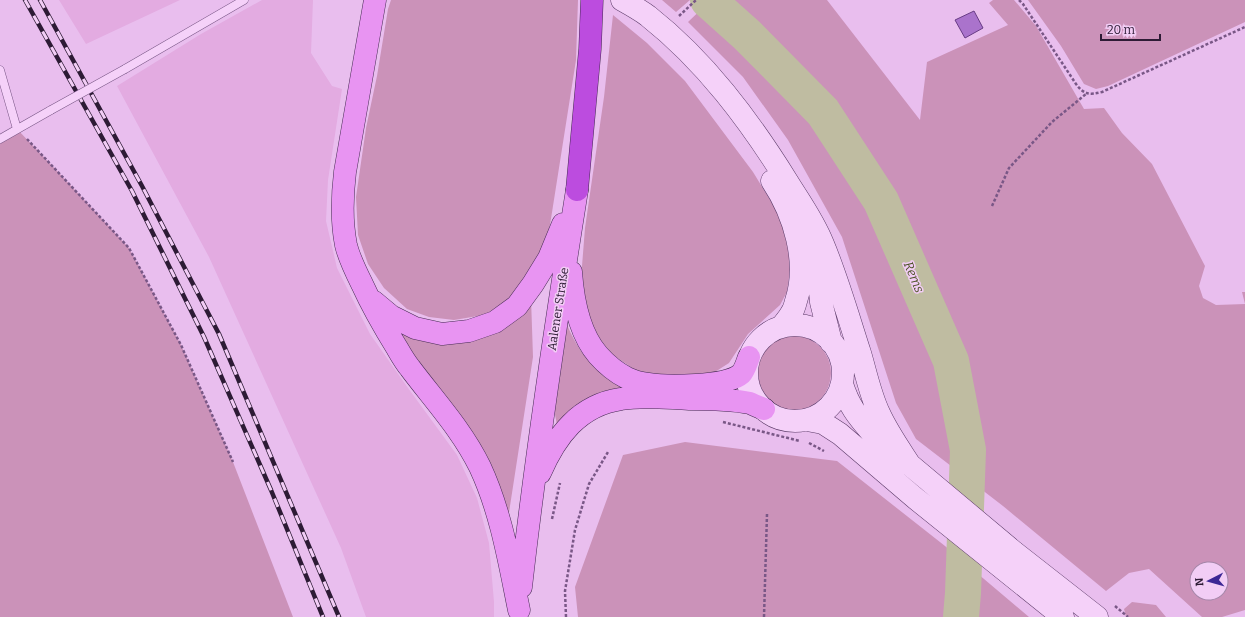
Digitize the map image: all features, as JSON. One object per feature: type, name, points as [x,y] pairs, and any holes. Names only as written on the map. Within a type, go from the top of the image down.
[{"type":"highway","name":"Aalener Straße","points":[[577,190],[590,49],[592,0]]},
{"type":"main road","points":[[374,0],[346,165],[342,199],[343,223],[347,246],[368,298],[384,327],[408,366],[464,440],[479,466],[498,516],[507,545],[518,613]]},
{"type":"main road","points":[[614,0],[676,61],[701,88],[737,130],[756,156],[778,191],[789,214],[796,234],[801,264],[798,295],[793,312],[781,327]]},
{"type":"main road","points":[[622,0],[647,16],[664,30],[720,87],[747,120],[812,220],[832,267],[875,403],[886,427],[910,465]]},
{"type":"main road","points":[[368,298],[391,316],[415,328],[442,334],[469,331],[495,322],[517,306],[533,284],[549,258],[577,190]]},
{"type":"main road","name":"Aalener Straße","points":[[518,613],[532,493],[577,190]]},
{"type":"main road","points":[[798,198],[812,247],[821,302],[831,342]]},
{"type":"main road","points":[[568,245],[576,306],[587,338],[598,355],[618,372],[628,378],[646,384],[670,386],[702,385],[726,380],[741,373],[755,346],[763,337],[773,331],[781,327],[794,325],[805,326],[815,330],[824,335],[831,342],[839,355],[842,369],[842,384],[847,400],[867,428],[1014,552],[1097,617]]},
{"type":"main road","points":[[750,357],[747,371],[748,384],[754,398],[764,410]]},
{"type":"main road","points":[[807,420],[819,414],[829,406],[837,396],[842,384]]},
{"type":"main road","points":[[532,493],[547,458],[567,428],[584,412],[607,402],[621,398],[642,397],[723,400],[750,404],[777,418],[792,421],[807,420],[823,423],[840,434],[915,498],[1063,617]]},
{"type":"lane","points":[[0,139],[244,0]]},
{"type":"lane","points":[[0,70],[17,129]]},
{"type":"path","points":[[678,16],[696,0]]},
{"type":"path","points":[[1019,0],[1080,90],[1086,94],[1102,92],[1245,27]]},
{"type":"path","points":[[992,206],[1009,168],[1052,122],[1086,94]]},
{"type":"path","points":[[17,129],[129,248],[181,344],[232,462]]},
{"type":"path","points":[[720,421],[810,443],[827,452]]},
{"type":"path","points":[[566,617],[565,591],[575,530],[589,484],[608,452]]},
{"type":"path","points":[[551,526],[561,476]]},
{"type":"path","points":[[764,617],[767,514]]},
{"type":"shaded area","points":[[59,0],[180,0],[86,44]]},
{"type":"shaded area","points":[[262,0],[313,0],[311,53],[332,86],[342,89],[328,180],[326,221],[337,268],[370,334],[457,455],[477,498],[489,543],[494,617],[366,617],[341,548],[209,257],[117,86],[201,34]]},
{"type":"shaded area","points":[[391,0],[578,0],[576,60],[550,225],[541,255],[507,303],[484,315],[454,320],[429,317],[407,309],[384,288],[368,264],[358,235],[356,197],[366,128],[377,76],[388,9]]},
{"type":"shaded area","points":[[662,0],[690,0],[676,12]]},
{"type":"shaded area","points":[[711,0],[827,0],[920,120],[927,62],[1008,25],[989,3],[993,0],[1014,0],[1036,26],[1084,109],[1104,108],[1122,133],[1152,164],[1205,266],[1199,286],[1203,298],[1216,305],[1245,304],[1245,610],[1222,617],[1202,617],[1149,569],[1129,573],[1106,591],[1003,506],[916,439],[896,403],[842,237],[788,140],[743,77],[688,22]]},
{"type":"shaded area","points":[[1028,0],[1245,0],[1245,22],[1108,86],[1096,89],[1084,84],[1061,46]]},
{"type":"shaded area","points":[[613,15],[647,43],[685,81],[753,172],[778,213],[788,243],[790,270],[787,292],[780,305],[748,334],[729,363],[707,377],[673,381],[638,372],[613,355],[597,336],[586,312],[581,279],[585,228],[604,97]]},
{"type":"shaded area","points":[[17,129],[129,248],[181,345],[233,462],[293,617],[0,617],[0,139]]},
{"type":"shaded area","points":[[1242,292],[1245,292],[1245,304]]},
{"type":"shaded area","points":[[531,298],[533,357],[508,519],[438,390],[391,324],[442,338]]},
{"type":"shaded area","points":[[565,320],[577,344],[589,361],[600,372],[622,387],[596,395],[557,425],[552,399]]},
{"type":"shaded area","points":[[794,336],[815,342],[825,352],[831,373],[825,394],[815,404],[794,410],[773,404],[763,394],[757,373],[763,352],[773,342]]},
{"type":"shaded area","points":[[685,442],[837,461],[945,546],[1029,617],[578,617],[575,587],[623,455]]},
{"type":"shaded area","points":[[1132,602],[1156,605],[1166,617],[1126,617],[1124,609]]},
{"type":"building","points":[[974,11],[983,28],[965,38],[955,20]]},
{"type":"waterway","name":"Rems","points":[[708,0],[747,35],[823,112],[881,201],[951,361],[968,450],[961,617]]},
{"type":"railway","points":[[25,0],[132,191],[204,337],[271,490],[323,617]]},
{"type":"railway","points":[[40,0],[142,186],[219,334],[339,617]]}]
